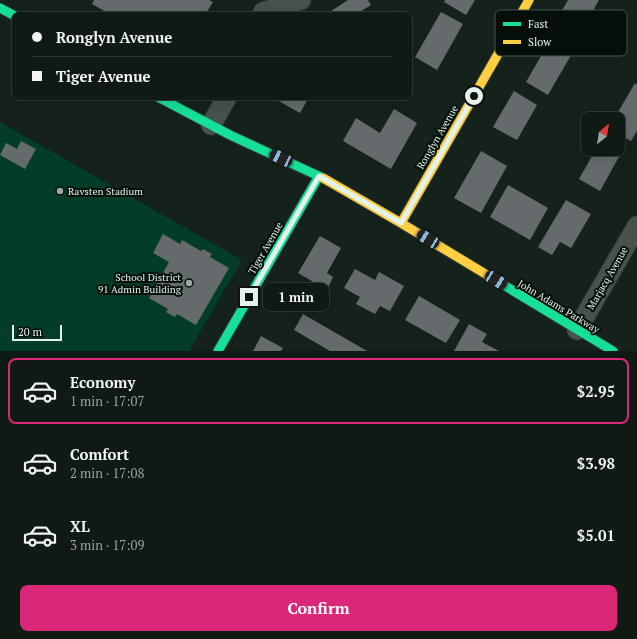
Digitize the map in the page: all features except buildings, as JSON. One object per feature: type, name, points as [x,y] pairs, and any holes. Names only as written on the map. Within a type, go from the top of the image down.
[{"type":"street","points":[[262,9],[301,0]]},
{"type":"street","name":"Ronglyn Avenue","points":[[523,10],[529,0]]},
{"type":"street","points":[[0,8],[12,14]]},
{"type":"street","name":"Ronglyn Avenue","points":[[401,223],[497,56]]},
{"type":"street","name":"John Adams Parkway","points":[[164,100],[211,125],[319,176],[401,223],[613,351]]},
{"type":"street","points":[[211,125],[225,100]]},
{"type":"street","name":"Tiger Avenue","points":[[218,351],[319,176]]},
{"type":"street","name":"Marjacq Avenue","points":[[577,330],[637,226]]},
{"type":"green space","name":"Ravsten Stadium","points":[[0,122],[242,260],[189,351],[0,351]]},
{"type":"traffic: fast","points":[[0,8],[12,14]]},
{"type":"traffic: fast","points":[[164,100],[230,135],[323,178]]},
{"type":"traffic: fast","points":[[218,351],[319,176]]},
{"type":"traffic: fast","points":[[502,284],[613,351]]},
{"type":"traffic: slow","points":[[523,10],[529,0]]},
{"type":"traffic: slow","points":[[401,223],[497,56]]},
{"type":"traffic: slow","points":[[323,178],[502,284]]},
{"type":"place","name":"Ravsten Stadium","points":[[60,191]]},
{"type":"place","name":"School District 91 Admin Building","points":[[189,283]]},
{"type":"route","points":[[249,297],[319,176],[401,223],[474,96]]}]
